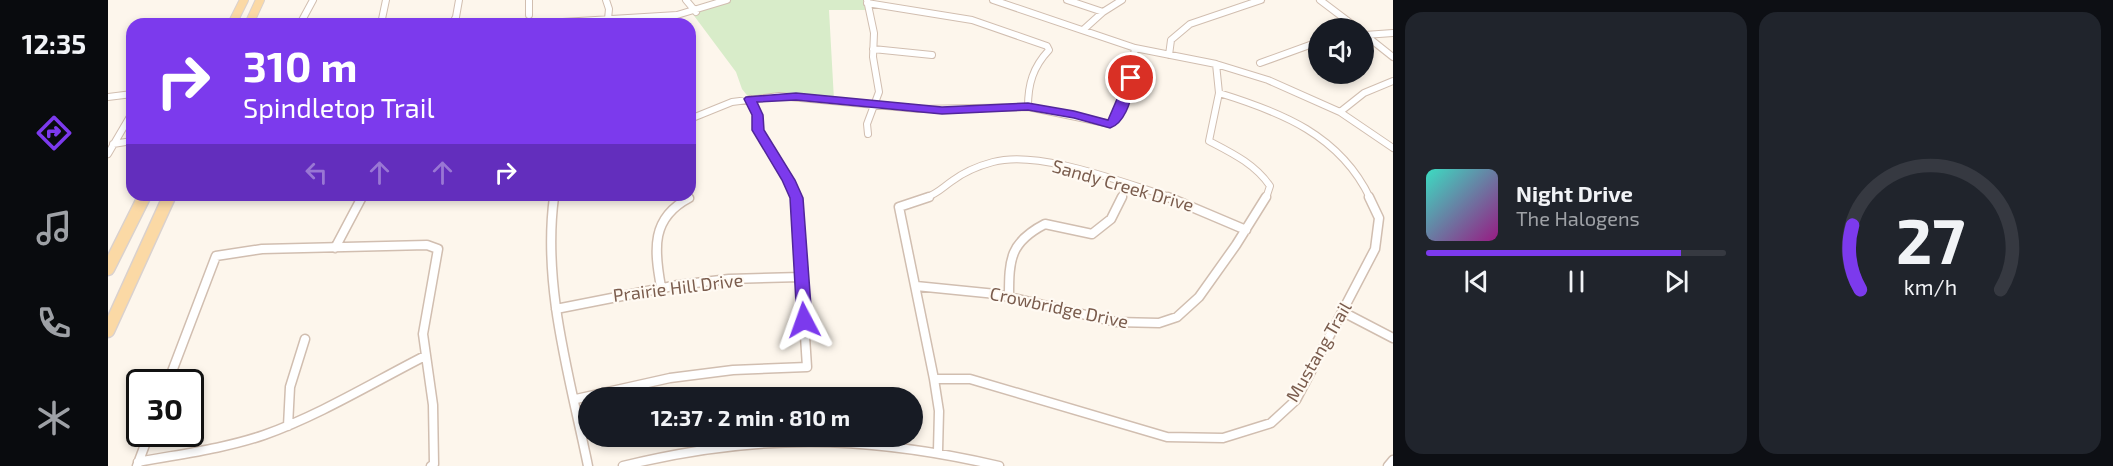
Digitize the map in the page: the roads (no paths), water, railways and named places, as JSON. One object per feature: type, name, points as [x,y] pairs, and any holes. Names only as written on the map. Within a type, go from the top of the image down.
[{"type":"main road","points":[[234,18],[244,0]]},
{"type":"main road","points":[[252,18],[260,0]]},
{"type":"main road","points":[[108,269],[142,201]]},
{"type":"main road","points":[[108,331],[167,201]]},
{"type":"street","points":[[304,18],[313,0]]},
{"type":"street","points":[[382,18],[386,0]]},
{"type":"street","points":[[456,18],[459,0]]},
{"type":"street","points":[[529,0],[529,15]]},
{"type":"street","points":[[606,0],[609,9],[608,18]]},
{"type":"street","points":[[686,0],[696,12]]},
{"type":"street","points":[[668,18],[696,12],[727,0]]},
{"type":"street","points":[[993,0],[1135,48],[1216,64],[1268,80],[1340,112],[1393,148]]},
{"type":"street","points":[[1067,0],[1102,12]]},
{"type":"street","points":[[1083,30],[1102,12],[1122,0]]},
{"type":"street","points":[[1169,55],[1171,40],[1190,24],[1261,0]]},
{"type":"street","points":[[1320,0],[1344,18]]},
{"type":"street","points":[[868,134],[867,124],[879,92],[873,49],[874,33],[867,2],[972,20],[1048,48],[1038,61],[1028,81],[1028,107]]},
{"type":"street","points":[[1374,34],[1393,33]]},
{"type":"street","points":[[1374,43],[1393,57]]},
{"type":"street","points":[[1260,63],[1308,46]]},
{"type":"street","points":[[696,117],[732,102],[788,96],[942,110],[1028,107],[1110,124],[1115,121],[1123,104],[1131,78],[1135,48]]},
{"type":"street","points":[[873,49],[932,56]]},
{"type":"street","points":[[1216,64],[1219,93]]},
{"type":"street","points":[[1340,112],[1364,93],[1393,81]]},
{"type":"street","name":"Crowbridge Drive","points":[[916,286],[959,287],[1009,296],[1118,324],[1151,325],[1177,317],[1197,300],[1265,201],[1270,186],[1263,175],[1249,164],[1209,141],[1219,93]]},
{"type":"street","name":"Mustang Trail","points":[[934,379],[970,379],[1167,437],[1223,438],[1271,423],[1296,400],[1375,249],[1379,218],[1364,184],[1337,151],[1306,127],[1259,105],[1219,93]]},
{"type":"street","points":[[108,97],[126,95]]},
{"type":"street","points":[[576,399],[670,378],[733,370],[807,367],[797,198],[789,180],[758,130],[758,115],[750,99]]},
{"type":"street","points":[[108,154],[111,144],[126,122]]},
{"type":"street","points":[[111,144],[126,142]]},
{"type":"street","name":"Sandy Creek Drive","points":[[916,286],[899,207],[937,194],[950,182],[972,169],[996,161],[1031,160],[1065,166],[1179,200],[1246,230]]},
{"type":"street","points":[[1009,296],[1009,263],[1012,250],[1021,237],[1045,224],[1092,234],[1110,222],[1119,210],[1125,184]]},
{"type":"street","points":[[335,248],[360,201]]},
{"type":"street","points":[[553,201],[550,226],[556,309],[588,466]]},
{"type":"street","points":[[660,287],[655,256],[656,241],[666,215],[676,203],[681,201]]},
{"type":"street","points":[[173,369],[216,256],[262,249],[427,245],[438,249],[423,334],[434,405],[433,465]]},
{"type":"street","name":"Prairie Hill Drive","points":[[556,309],[611,295],[660,287],[720,280],[801,277]]},
{"type":"street","points":[[916,286],[939,411],[938,451]]},
{"type":"street","points":[[1343,312],[1393,338]]},
{"type":"street","points":[[288,426],[290,387],[305,339]]},
{"type":"street","points":[[137,464],[240,442],[288,426],[425,356]]},
{"type":"street","points":[[622,466],[700,449],[776,441],[842,440],[938,451],[999,466]]},
{"type":"street","points":[[137,464],[144,447]]},
{"type":"street","points":[[1389,466],[1393,460]]}]
